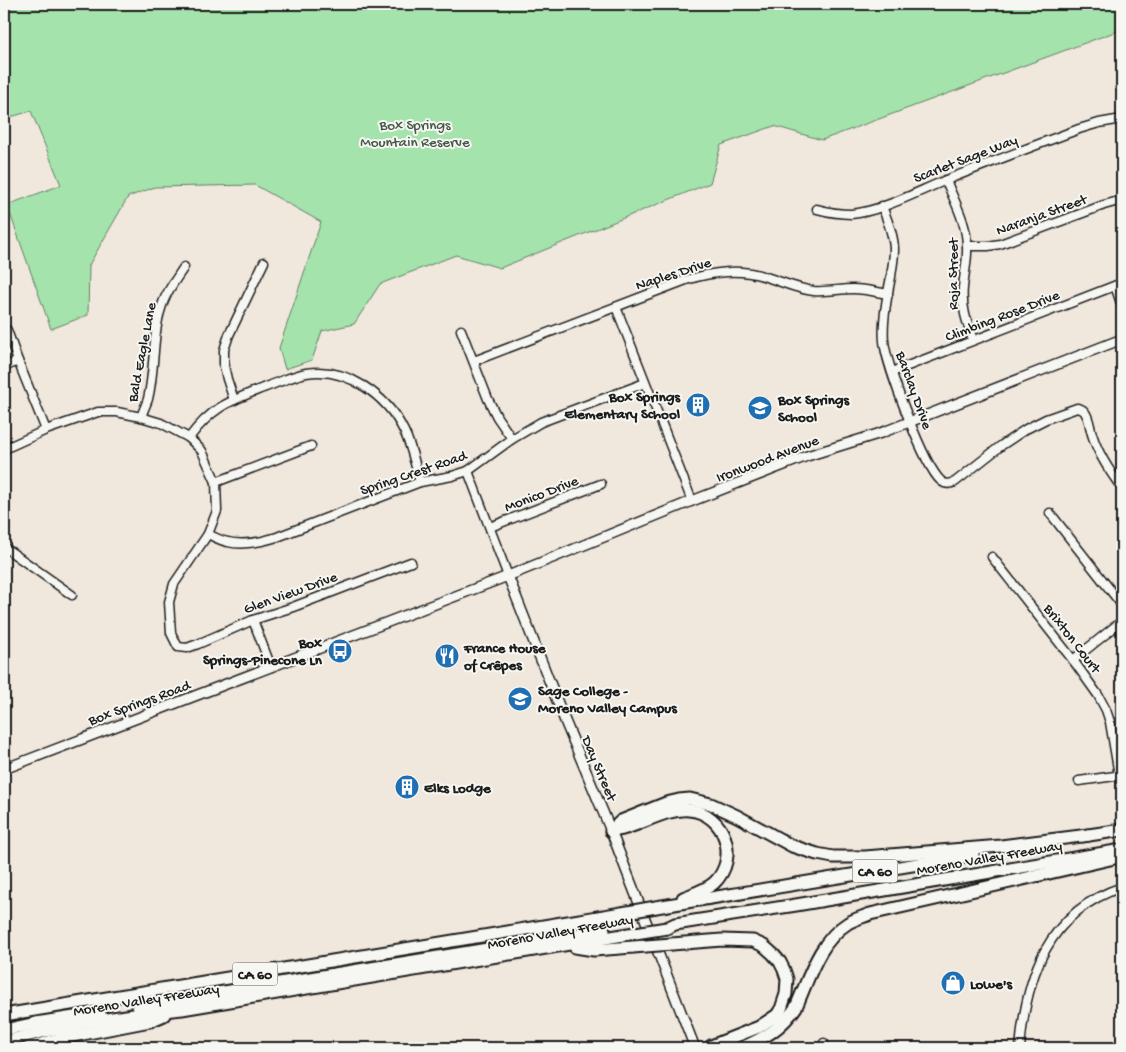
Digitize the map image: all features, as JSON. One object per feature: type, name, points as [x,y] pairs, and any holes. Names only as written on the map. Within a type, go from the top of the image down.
[{"type":"highway","points":[[611,831],[621,821],[630,817],[666,803],[690,799],[711,804],[792,846],[833,857],[865,857],[1001,846],[1089,835]]},
{"type":"highway","points":[[611,831],[624,829],[672,811],[680,810],[707,815],[722,830],[727,858],[718,878],[701,891],[659,907]]},
{"type":"highway","name":"Moreno Valley Freeway","points":[[4,1015],[1122,830]]},
{"type":"highway","name":"Moreno Valley Freeway","points":[[4,1042],[90,1022],[148,1012],[182,1009],[566,945],[628,930],[796,905],[1122,850]]},
{"type":"highway","points":[[740,1048],[767,1036],[791,1015],[818,956],[832,937],[849,922],[870,914],[1122,856]]},
{"type":"highway","points":[[4,1030],[36,1023],[628,930]]},
{"type":"highway","points":[[566,945],[594,950],[722,940],[753,941],[764,946],[780,962],[787,979],[786,994],[781,1009],[777,1015],[759,1027],[709,1048]]},
{"type":"highway","points":[[28,1048],[62,1038],[150,1021],[182,1009]]},
{"type":"main road","name":"Ironwood Avenue","points":[[508,576],[807,456],[857,441],[1122,339]]},
{"type":"main road","name":"Box Springs Road","points":[[4,769],[508,576]]},
{"type":"main road","name":"Day Street","points":[[508,576],[611,831],[695,1048]]},
{"type":"street","name":"Scarlet Sage Way","points":[[817,209],[833,213],[851,214],[867,211],[1079,129],[1122,119]]},
{"type":"street","name":"Roja Street","points":[[946,180],[964,224],[967,246],[963,304],[973,340]]},
{"type":"street","name":"Naranja Street","points":[[967,246],[1000,244],[1122,200]]},
{"type":"street","name":"Barclay Drive","points":[[882,206],[889,224],[894,251],[884,341],[892,372],[910,421],[934,472],[942,482],[949,485],[960,479],[1002,445],[1026,429],[1046,419],[1073,409],[1082,408],[1086,412],[1099,452],[1122,488]]},
{"type":"street","points":[[234,400],[224,366],[224,350],[229,335],[264,262]]},
{"type":"street","name":"Bald Eagle Lane","points":[[141,417],[148,400],[158,318],[169,288],[184,267]]},
{"type":"street","name":"Naples Drive","points":[[474,361],[686,280],[704,275],[734,271],[752,273],[800,289],[816,291],[853,289],[888,294]]},
{"type":"street","name":"Climbing Rose Drive","points":[[892,372],[1118,284]]},
{"type":"street","points":[[1118,284],[1122,306]]},
{"type":"street","points":[[616,307],[692,501]]},
{"type":"street","points":[[7,330],[46,430]]},
{"type":"street","points":[[462,330],[488,399],[497,417],[512,439]]},
{"type":"street","points":[[4,367],[18,361]]},
{"type":"street","points":[[189,438],[208,416],[234,400],[306,373],[324,372],[339,374],[356,381],[387,405],[398,419],[405,433],[420,482]]},
{"type":"street","name":"Spring Crest Road","points":[[208,534],[227,542],[240,544],[256,543],[277,537],[420,482],[468,471],[512,439],[542,422],[645,383]]},
{"type":"street","points":[[4,449],[46,430],[98,412],[117,412],[160,423],[189,438],[202,451],[216,482],[217,511],[208,534]]},
{"type":"street","points":[[216,482],[311,446]]},
{"type":"street","name":"Day Street","points":[[468,471],[508,576]]},
{"type":"street","name":"Monico Drive","points":[[490,527],[602,484]]},
{"type":"street","points":[[1050,513],[1122,605]]},
{"type":"street","name":"Glen View Drive","points":[[208,534],[174,584],[170,602],[171,633],[178,647],[186,648],[198,644],[253,620],[294,607],[411,562]]},
{"type":"street","points":[[4,547],[72,595]]},
{"type":"street","name":"Brixton Court","points":[[992,557],[1098,695],[1110,722],[1121,775]]},
{"type":"street","points":[[253,620],[271,667]]},
{"type":"street","points":[[1073,660],[1122,621]]},
{"type":"street","points":[[1078,781],[1121,775]]},
{"type":"street","points":[[1020,1048],[1022,1025],[1029,990],[1038,964],[1050,943],[1063,926],[1081,909],[1101,896],[1122,887]]},
{"type":"green space","name":"Box Springs Mountain Reserve","points":[[4,4],[1122,4],[1122,24],[1120,30],[822,140],[774,126],[721,145],[710,183],[500,268],[456,255],[380,284],[354,324],[322,331],[312,360],[285,369],[279,348],[321,222],[255,185],[155,187],[128,197],[89,265],[88,315],[51,329],[7,205],[61,185],[31,111],[4,119]]},
{"type":"place","name":"Box Springs Elementary School","points":[[698,405]]},
{"type":"place","name":"Box Springs School","points":[[760,408]]},
{"type":"place","name":"Box Springs-Pinecone Ln","points":[[340,651]]},
{"type":"place","name":"France House of Crêpes","points":[[447,656]]},
{"type":"place","name":"Sage College - Moreno Valley Campus","points":[[520,699]]},
{"type":"place","name":"Elks Lodge","points":[[407,787]]},
{"type":"place","name":"Lowe's","points":[[953,983]]}]
